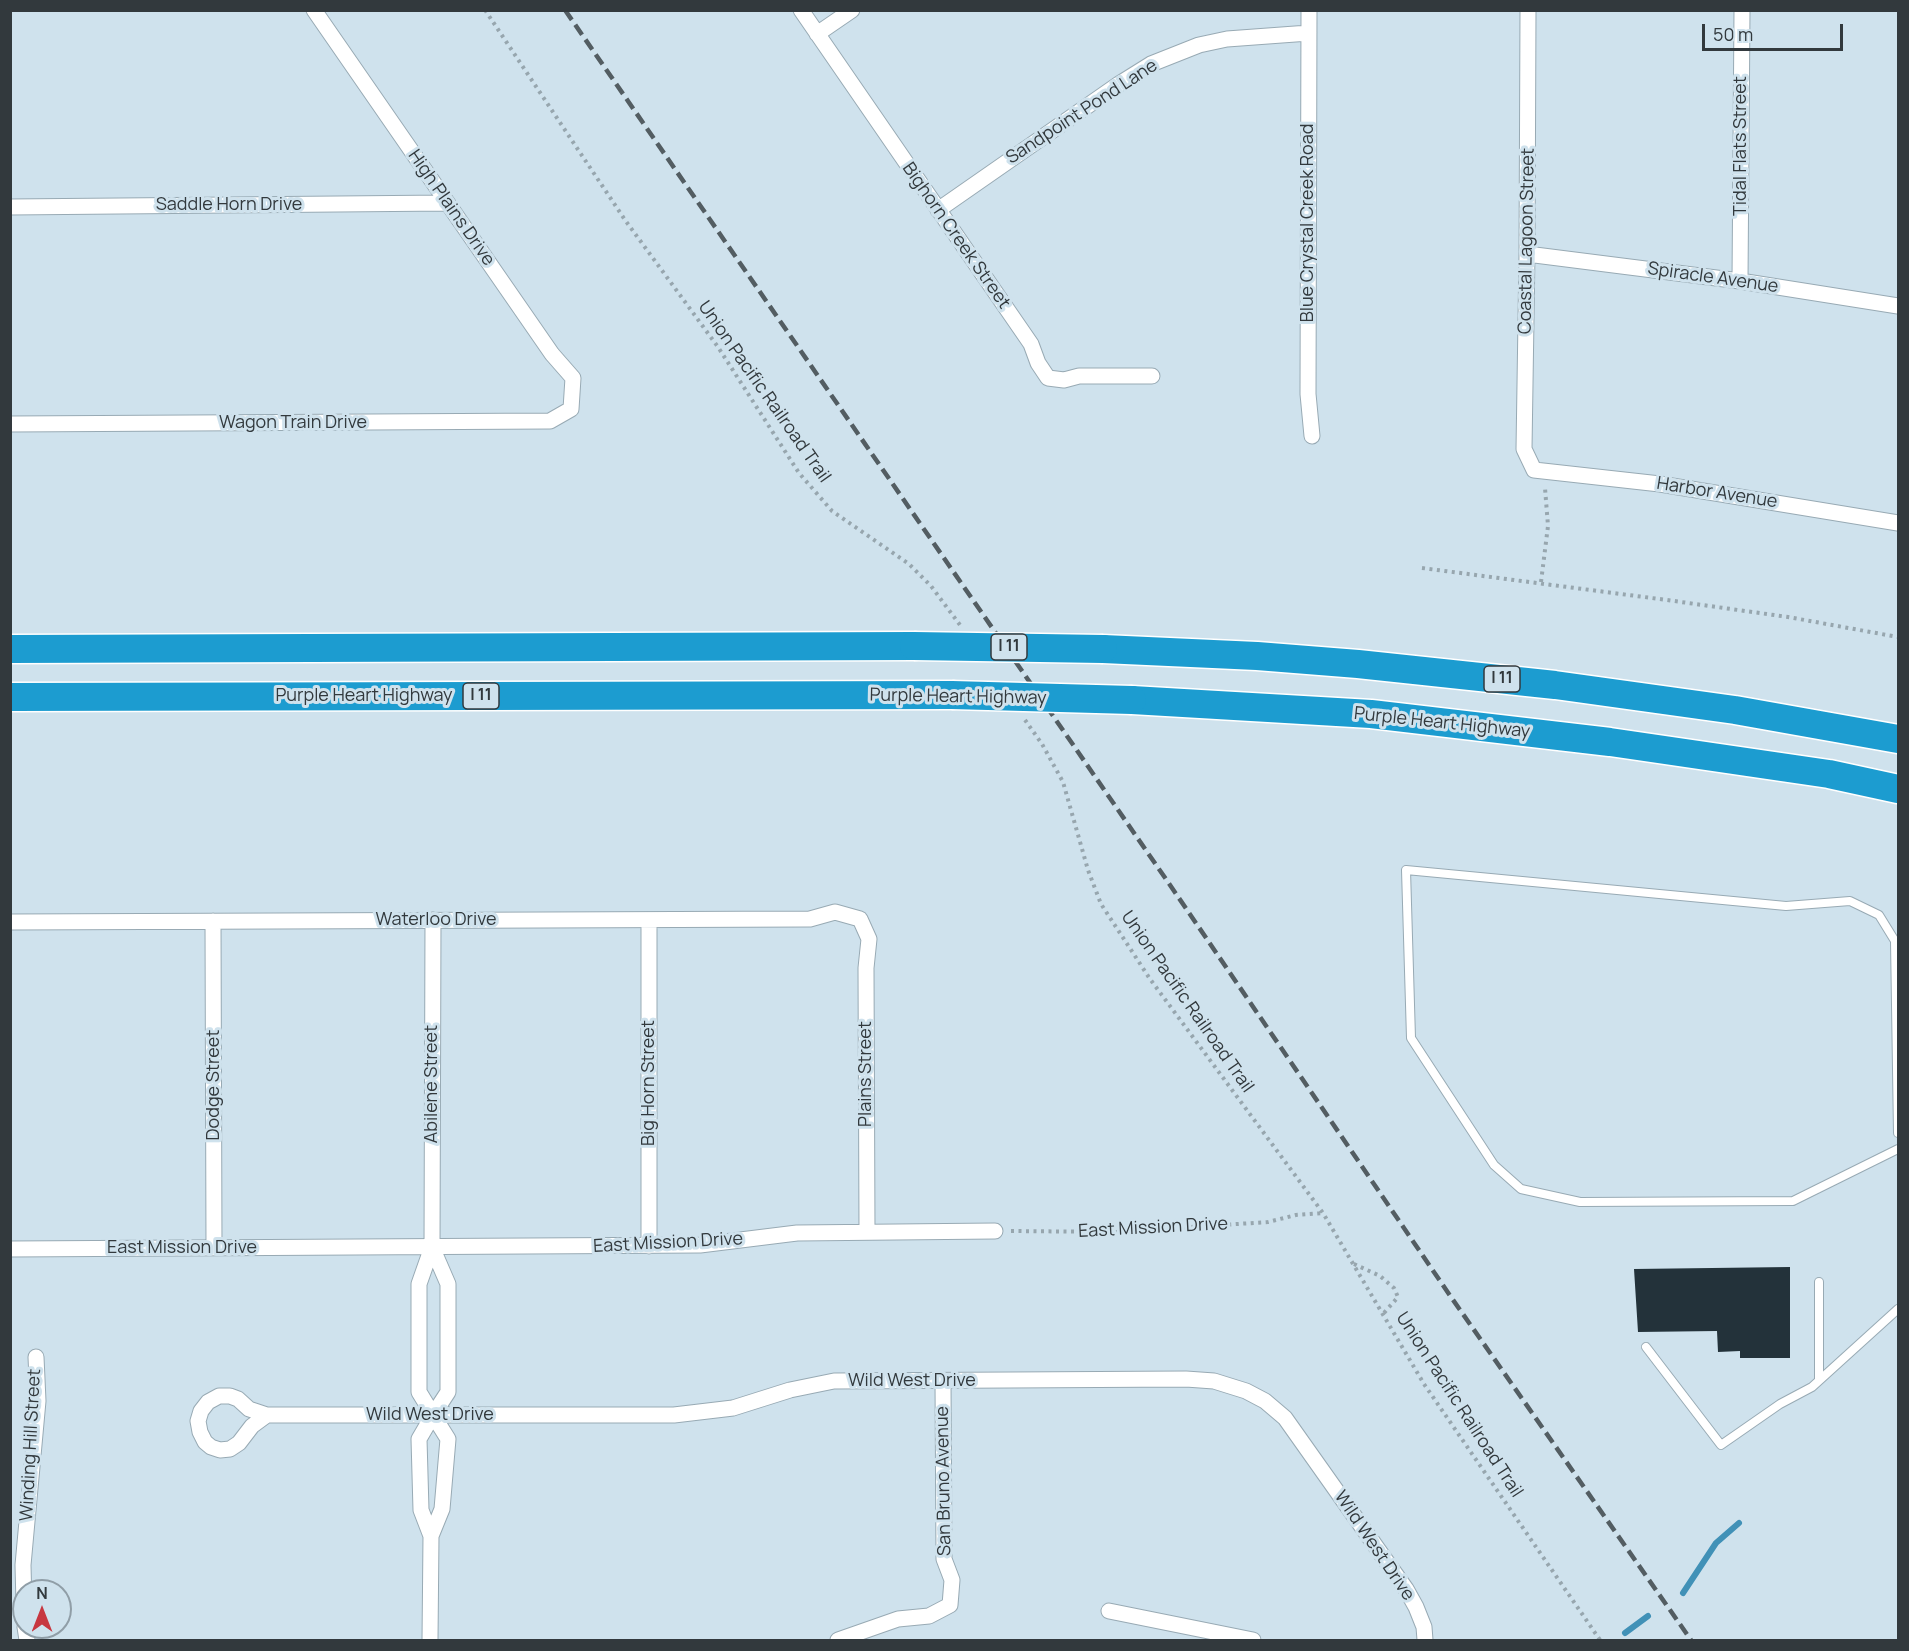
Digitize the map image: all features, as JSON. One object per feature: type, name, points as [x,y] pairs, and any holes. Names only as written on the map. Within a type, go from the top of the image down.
[{"type":"highway","name":"I 11","points":[[10,649],[914,646],[1103,649],[1257,656],[1489,677],[1736,710],[1899,739]]},
{"type":"highway","name":"Purple Heart Highway","points":[[10,697],[952,695],[1132,700],[1371,714],[1610,742],[1829,774],[1899,789]]},
{"type":"street","name":"High Plains Drive","points":[[314,10],[552,354],[573,378],[571,409]]},
{"type":"street","name":"Bighorn Creek Street","points":[[801,10],[1031,344],[1038,363],[1048,378],[1064,380],[1079,376],[1152,376]]},
{"type":"street","points":[[817,34],[852,10]]},
{"type":"street","name":"Blue Crystal Creek Road","points":[[1309,10],[1308,394],[1312,436]]},
{"type":"street","name":"Coastal Lagoon Street","points":[[1528,10],[1524,449],[1534,470]]},
{"type":"street","name":"Tidal Flats Street","points":[[1740,281],[1742,10]]},
{"type":"street","name":"Sandpoint Pond Lane","points":[[938,210],[1151,64],[1199,45],[1227,39],[1309,33]]},
{"type":"street","name":"Saddle Horn Drive","points":[[10,207],[447,203]]},
{"type":"street","name":"Spiracle Avenue","points":[[1527,254],[1740,281],[1899,306]]},
{"type":"street","name":"Wagon Train Drive","points":[[10,424],[550,421],[571,409]]},
{"type":"street","name":"Harbor Avenue","points":[[1534,470],[1701,490],[1899,524]]},
{"type":"street","name":"Waterloo Drive","points":[[10,922],[810,919],[835,912],[860,919]]},
{"type":"street","name":"Plains Street","points":[[860,919],[869,939],[866,968],[867,1232]]},
{"type":"street","name":"Abilene Street","points":[[431,1536],[442,1509],[448,1439],[419,1392],[418,1284],[432,1247],[433,920]]},
{"type":"street","name":"Big Horn Street","points":[[649,920],[649,1246]]},
{"type":"street","name":"Dodge Street","points":[[213,921],[214,1248]]},
{"type":"street","name":"East Mission Drive","points":[[10,1249],[649,1246],[700,1245],[797,1233],[995,1231]]},
{"type":"street","name":"Abilene Street","points":[[430,1641],[431,1536],[421,1510],[419,1439],[448,1392],[448,1284],[432,1247]]},
{"type":"street","name":"Winding Hill Street","points":[[23,1579],[38,1401],[36,1357]]},
{"type":"street","name":"Wild West Drive","points":[[267,1415],[674,1415],[734,1408],[790,1390],[834,1382],[1186,1379],[1214,1381],[1246,1391],[1265,1401],[1285,1418],[1406,1589],[1424,1628],[1425,1641]]},
{"type":"street","name":"San Bruno Avenue","points":[[838,1641],[898,1619],[929,1616],[950,1605],[952,1580],[944,1559],[943,1381]]},
{"type":"street","points":[[1109,1611],[1253,1641]]},
{"type":"lane","points":[[1899,1133],[1897,953],[1895,941],[1879,915],[1850,901],[1786,906],[1406,870],[1411,1038],[1494,1165],[1521,1189],[1580,1202],[1793,1201],[1899,1149]]},
{"type":"lane","points":[[1819,1282],[1819,1380]]},
{"type":"lane","points":[[1647,1347],[1721,1445],[1819,1380],[1899,1309]]},
{"type":"path","name":"Union Pacific Railroad Trail","points":[[485,10],[625,220],[718,346],[799,473],[832,511],[909,564],[930,586],[962,628]]},
{"type":"path","points":[[1534,470],[1545,489],[1547,507],[1548,526],[1541,582]]},
{"type":"path","points":[[1422,568],[1541,582],[1788,617],[1899,637]]},
{"type":"path","name":"Union Pacific Railroad Trail","points":[[1022,715],[1042,744],[1063,782],[1088,870],[1101,904],[1150,980],[1323,1214],[1424,1384],[1600,1641]]},
{"type":"path","name":"East Mission Drive","points":[[995,1231],[1115,1232],[1268,1222],[1296,1215],[1323,1214]]},
{"type":"path","points":[[1353,1263],[1380,1276],[1394,1288],[1398,1297],[1383,1314]]},
{"type":"building","points":[[1790,1267],[1790,1358],[1740,1358],[1740,1351],[1718,1352],[1717,1331],[1638,1332],[1634,1269]]},
{"type":"waterway","points":[[1683,1593],[1716,1543],[1739,1523]]},
{"type":"waterway","points":[[1625,1633],[1648,1616]]},
{"type":"railway","points":[[565,10],[1170,885],[1451,1297],[1691,1640]]}]
